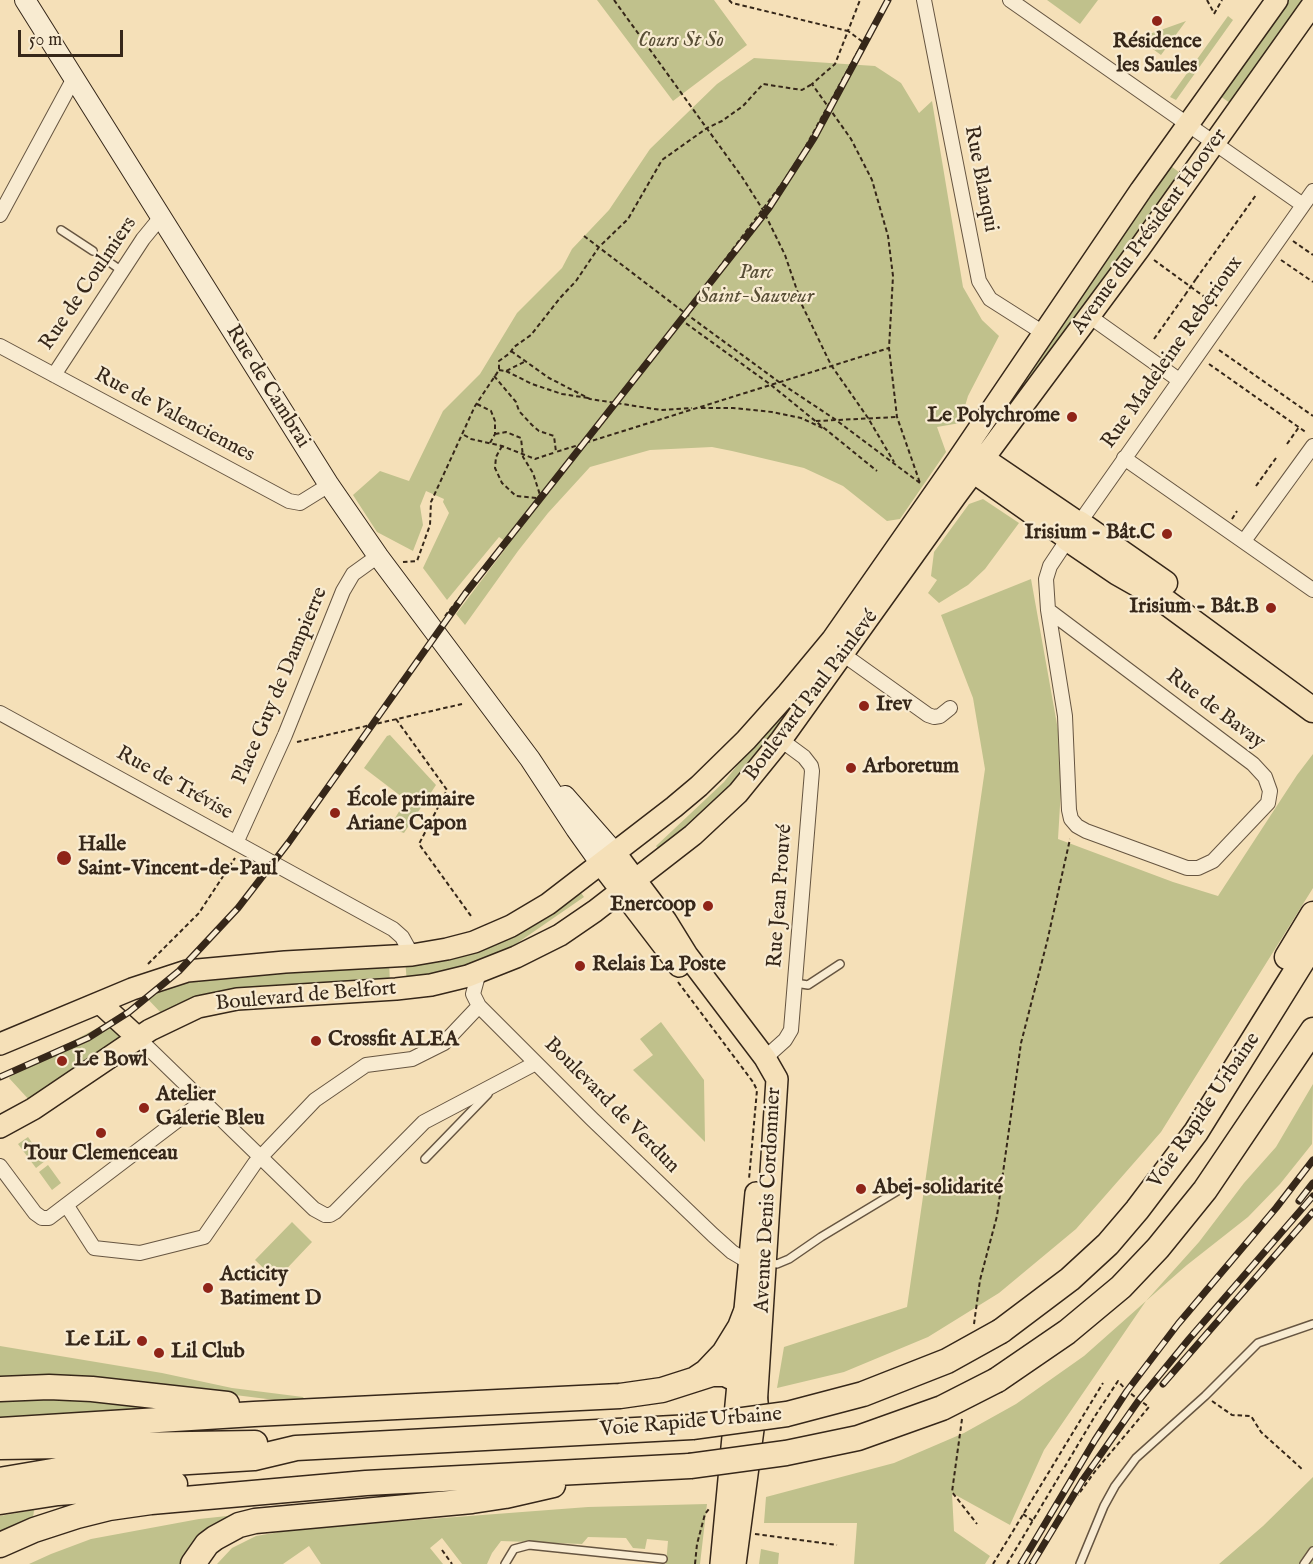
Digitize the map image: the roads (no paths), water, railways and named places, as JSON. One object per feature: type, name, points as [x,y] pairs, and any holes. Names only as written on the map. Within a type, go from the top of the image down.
[{"type":"highway","points":[[1073,531],[1168,586],[1294,679],[1313,690]]},
{"type":"highway","points":[[1073,531],[1118,573],[1155,594],[1313,710]]},
{"type":"highway","points":[[1196,1132],[1230,1052],[1313,914]]},
{"type":"highway","name":"Voie Rapide Urbaine","points":[[296,1448],[692,1427],[787,1414],[842,1401],[929,1369],[965,1352],[1000,1331],[1048,1297],[1108,1244],[1148,1197],[1196,1132],[1313,944]]},
{"type":"highway","points":[[1196,1132],[1249,1068],[1313,973]]},
{"type":"highway","name":"Voie Rapide Urbaine","points":[[366,1483],[690,1466],[786,1453],[858,1438],[942,1408],[997,1380],[1076,1325],[1121,1287],[1158,1248],[1205,1190],[1313,1030]]},
{"type":"highway","points":[[697,1378],[706,1372],[723,1353],[745,1314]]},
{"type":"highway","points":[[0,1430],[620,1396],[662,1390],[712,1374],[725,1374],[748,1385],[755,1398],[756,1407]]},
{"type":"highway","points":[[0,1389],[49,1387],[92,1389],[274,1408],[282,1413]]},
{"type":"highway","points":[[0,1447],[253,1443],[296,1448]]},
{"type":"highway","points":[[0,1480],[58,1470],[254,1458],[296,1448]]},
{"type":"highway","points":[[193,1564],[198,1555],[215,1538],[239,1525],[255,1521],[472,1501],[536,1490],[599,1472]]},
{"type":"highway","points":[[0,1502],[58,1493],[151,1486],[215,1483],[366,1483]]},
{"type":"highway","points":[[0,1545],[56,1523],[118,1507],[178,1499],[366,1483]]},
{"type":"highway","points":[[0,1560],[52,1536],[119,1518],[274,1502],[366,1483]]},
{"type":"main road","name":"Rue de Cambrai","points":[[25,0],[329,485],[378,556],[530,759],[576,829],[618,872]]},
{"type":"main road","name":"Avenue du Président Hoover","points":[[966,461],[1045,334],[1141,190],[1277,0]]},
{"type":"main road","name":"Avenue du Président Hoover","points":[[966,461],[1089,316],[1313,4]]},
{"type":"main road","name":"Boulevard Paul Painlevé","points":[[618,872],[652,824],[699,786],[760,724],[915,538],[956,497],[966,461]]},
{"type":"main road","name":"Boulevard Paul Painlevé","points":[[618,872],[722,810],[750,780],[844,655],[915,538],[966,461]]},
{"type":"main road","points":[[966,461],[1073,531]]},
{"type":"main road","points":[[618,872],[678,820],[727,770],[760,724]]},
{"type":"main road","name":"Boulevard de Belfort","points":[[0,1044],[153,981],[187,971],[263,963],[412,955],[474,942],[511,926],[548,904],[618,872]]},
{"type":"main road","name":"Boulevard de Belfort","points":[[0,1127],[33,1109],[138,1038],[182,1014],[225,1001],[431,985],[485,970],[558,922],[601,890],[618,872]]},
{"type":"main road","name":"Avenue Denis Cordonnier","points":[[618,872],[673,932],[687,956],[765,1058],[776,1075],[778,1086],[737,1379],[721,1564]]},
{"type":"main road","name":"Avenue Denis Cordonnier","points":[[618,872],[757,1066],[763,1078],[765,1096],[753,1260],[756,1407],[735,1564]]},
{"type":"main road","points":[[100,1003],[138,1038]]},
{"type":"street","name":"Rue Blanqui","points":[[924,0],[979,281],[990,299],[1045,334]]},
{"type":"street","points":[[1010,0],[1303,205]]},
{"type":"street","points":[[0,214],[74,78]]},
{"type":"street","name":"Rue Madeleine Reberioux","points":[[1073,531],[1313,191]]},
{"type":"street","name":"Rue de Coulmiers","points":[[54,375],[117,267],[160,217]]},
{"type":"street","points":[[1089,316],[1179,380]]},
{"type":"street","name":"Rue de Valenciennes","points":[[0,347],[289,501],[300,503],[329,485]]},
{"type":"street","points":[[1244,541],[1313,446]]},
{"type":"street","points":[[1124,458],[1313,590]]},
{"type":"street","points":[[1048,610],[1045,588],[1048,571],[1073,531]]},
{"type":"street","name":"Place Guy de Dampierre","points":[[236,843],[280,746],[349,579],[378,556]]},
{"type":"street","name":"Rue de Bavay","points":[[1048,610],[1253,764],[1265,777],[1270,791],[1268,803],[1213,861],[1198,868],[1187,868],[1081,829],[1074,823],[1069,810],[1064,709],[1048,610]]},
{"type":"street","points":[[844,655],[928,715],[940,716],[950,708]]},
{"type":"street","name":"Rue de Trévise","points":[[0,713],[393,929],[402,937],[412,955]]},
{"type":"street","name":"Rue Jean Prouvé","points":[[765,1058],[785,1040],[791,1030],[812,771],[804,757],[781,740]]},
{"type":"street","points":[[67,1206],[94,1248],[140,1252],[204,1236],[260,1157],[315,1100],[366,1065],[412,1059],[444,1043],[479,1006],[473,994],[485,970]]},
{"type":"street","name":"Boulevard de Verdun","points":[[479,1006],[712,1235],[732,1252],[753,1260]]},
{"type":"street","points":[[138,1038],[318,1212],[325,1215],[330,1215],[419,1126],[536,1063]]},
{"type":"street","points":[[0,1166],[35,1213],[42,1218],[49,1218],[203,1101]]},
{"type":"lane","points":[[61,230],[93,251]]},
{"type":"lane","points":[[795,983],[808,984],[840,964]]},
{"type":"lane","points":[[425,1159],[495,1086]]},
{"type":"lane","points":[[753,1260],[777,1264],[789,1259],[909,1184]]},
{"type":"lane","points":[[1080,1564],[1104,1506],[1125,1471],[1150,1445],[1205,1396],[1258,1343],[1313,1324]]},
{"type":"lane","points":[[505,1564],[514,1549],[529,1545],[646,1561],[663,1559]]},
{"type":"lane","points":[[1304,1564],[1313,1551]]},
{"type":"railway","points":[[0,1077],[88,1038],[129,1012],[179,971],[238,908],[289,842],[465,594],[769,208],[814,138],[888,0]]},
{"type":"railway","points":[[1021,1564],[1127,1391],[1178,1324],[1276,1208],[1313,1160]]},
{"type":"railway","points":[[1299,1201],[1313,1183]]},
{"type":"railway","points":[[1032,1564],[1082,1481],[1139,1400],[1313,1196]]},
{"type":"railway","points":[[1163,1384],[1313,1212]]},
{"type":"place","name":"Résidence les Saules","points":[[1157,21]]},
{"type":"place","name":"Le Polychrome","points":[[1072,417]]},
{"type":"place","name":"Irisium - Bât.C","points":[[1167,534]]},
{"type":"place","name":"Irisium - Bât.B","points":[[1271,608]]},
{"type":"place","name":"Irev","points":[[864,706]]},
{"type":"place","name":"Arboretum","points":[[851,768]]},
{"type":"place","name":"École primaire Ariane Capon","points":[[335,813]]},
{"type":"place","name":"Halle Saint-Vincent-de-Paul","points":[[64,858]]},
{"type":"place","name":"Enercoop","points":[[708,906]]},
{"type":"place","name":"Relais La Poste","points":[[580,966]]},
{"type":"place","name":"Crossfit ALEA","points":[[316,1041]]},
{"type":"place","name":"Le Bowl","points":[[62,1061]]},
{"type":"place","name":"Atelier Galerie Bleu","points":[[144,1108]]},
{"type":"place","name":"Tour Clemenceau","points":[[101,1133]]},
{"type":"place","name":"Abej-solidarité","points":[[861,1189]]},
{"type":"place","name":"Acticity Batiment D","points":[[208,1288]]},
{"type":"place","name":"Le LiL","points":[[142,1341]]},
{"type":"place","name":"Lil Club","points":[[159,1353]]},
{"type":"park label","name":"Cours St So","points":[[681,42]]},
{"type":"park label","name":"Parc Saint-Sauveur","points":[[756,286]]}]
